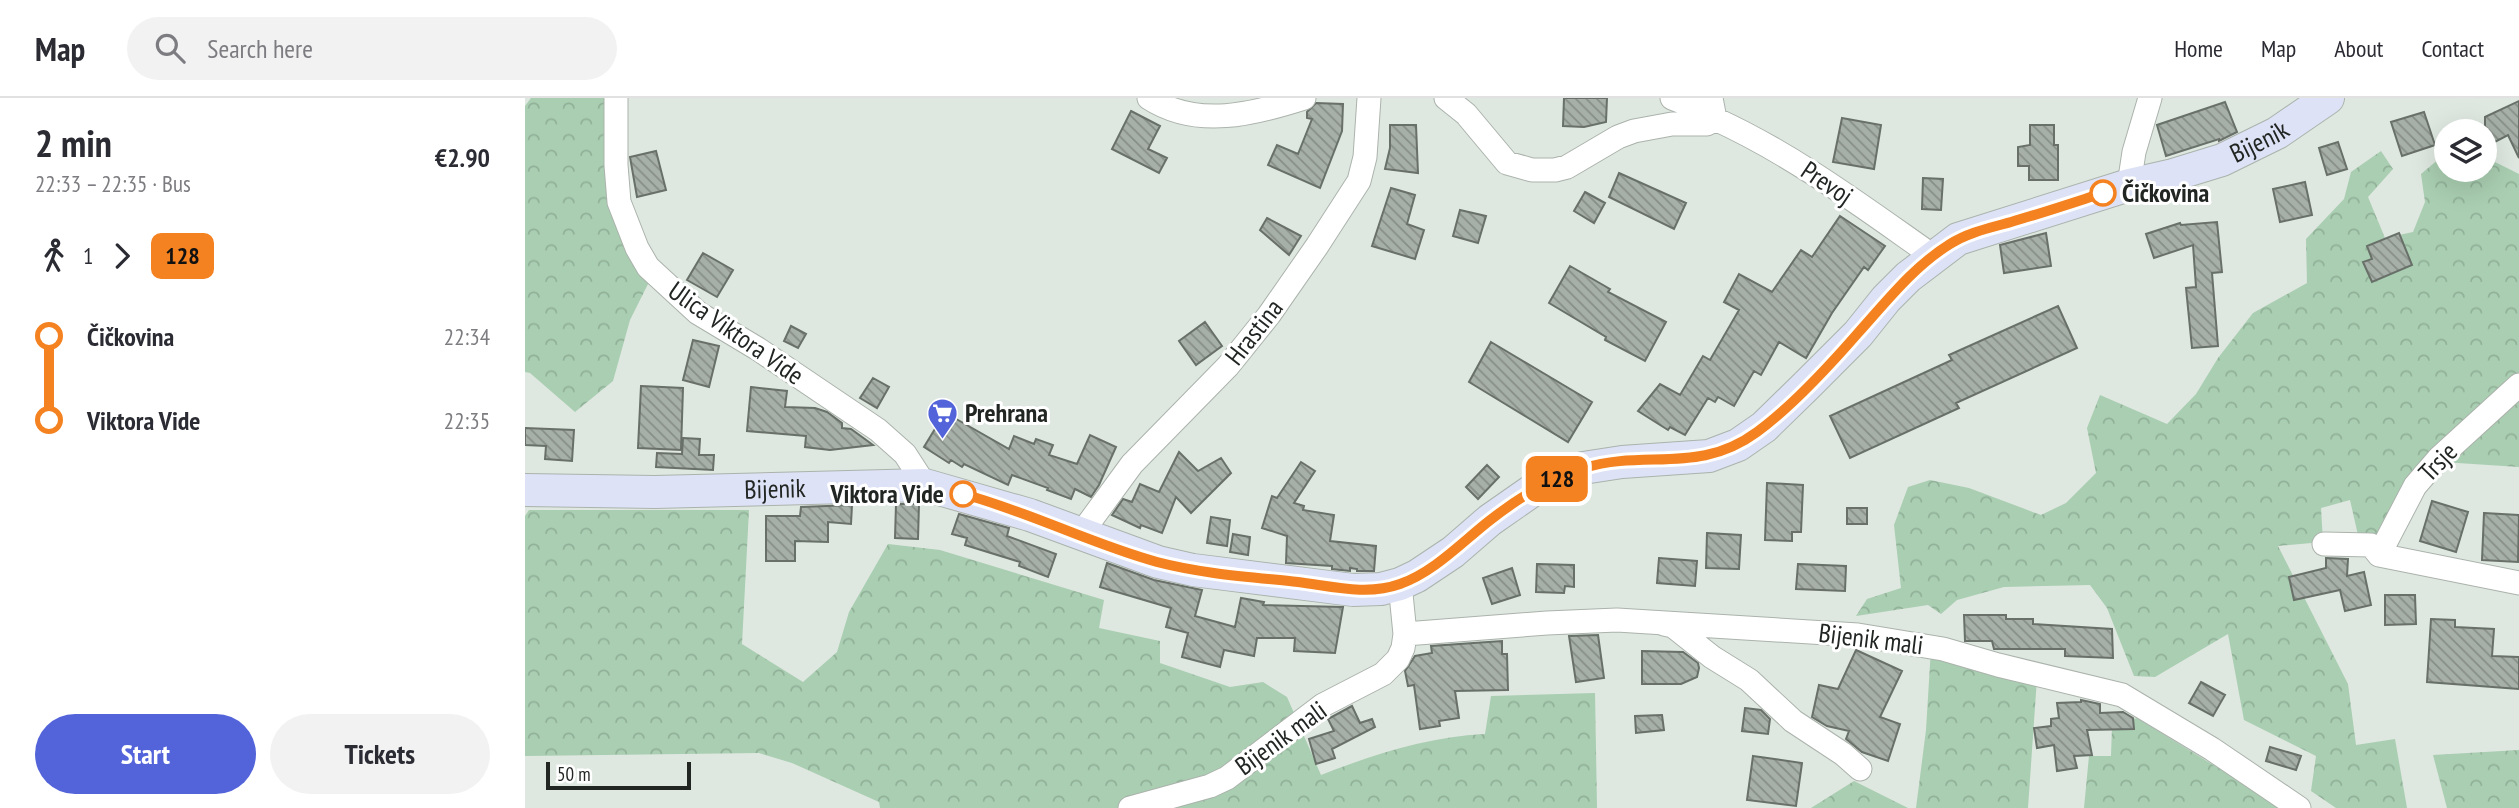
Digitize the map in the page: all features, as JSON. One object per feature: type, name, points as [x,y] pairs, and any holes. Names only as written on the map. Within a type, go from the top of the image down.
[{"type":"main road","name":"Bijenik","points":[[525,490],[655,492],[925,485],[998,504],[1158,562],[1193,570],[1353,590],[1381,589],[1400,584],[1453,552],[1490,520],[1533,490],[1569,473],[1602,464],[1709,456],[1738,445],[1764,427],[1785,407],[1858,334],[1886,299],[1933,256],[1958,239],[2241,152],[2277,133],[2328,98]]},
{"type":"street","name":"Ulica Viktora Vide","points":[[616,98],[619,202],[637,248],[648,267],[698,313],[758,349],[878,430],[905,454],[925,485]]},
{"type":"street","points":[[1149,98],[1166,107],[1190,114],[1220,117],[1247,114],[1304,98]]},
{"type":"street","name":"Hrastina","points":[[1080,534],[1132,464],[1228,366],[1269,315],[1317,246],[1359,181],[1365,157],[1369,98]]},
{"type":"street","points":[[1446,98],[1466,114],[1507,163],[1532,170],[1566,167],[1618,137],[1634,131],[1672,124],[1707,124],[1713,109],[1727,98]]},
{"type":"street","name":"Prevoj","points":[[1672,98],[1700,109],[1713,109],[1743,132],[1806,168],[1933,256]]},
{"type":"street","points":[[2129,185],[2134,152],[2150,98]]},
{"type":"street","name":"Trsje","points":[[2379,555],[2415,486],[2439,458],[2519,385]]},
{"type":"street","points":[[2324,544],[2371,545],[2379,555],[2519,583]]},
{"type":"street","name":"Bijenik mali","points":[[1130,808],[1210,786],[1227,778],[1323,705],[1383,674],[1398,659],[1403,648],[1405,634],[1400,584]]},
{"type":"street","name":"Bijenik mali","points":[[1405,634],[1617,620],[1829,632],[1877,637],[1943,649],[2122,695],[2212,749],[2299,808]]},
{"type":"street","points":[[1660,622],[1673,626],[1712,657],[1749,680],[1793,721],[1843,754],[1860,769]]},
{"type":"green space","points":[[531,98],[608,98],[608,178],[650,280],[630,320],[613,381],[575,412],[530,373],[525,372],[525,106]]},
{"type":"green space","points":[[2381,151],[2393,169],[2368,197],[2385,238],[2413,232],[2425,202],[2421,174],[2434,163],[2434,182],[2497,182],[2497,163],[2519,174],[2519,467],[2427,461],[2383,540],[2358,535],[2350,500],[2321,508],[2323,542],[2278,546],[2348,684],[2356,745],[2395,739],[2407,808],[2336,808],[2311,791],[2316,756],[2244,720],[2228,634],[2155,677],[2134,676],[2107,608],[2090,585],[2004,587],[1957,600],[1941,614],[1928,605],[1856,616],[1867,599],[1901,588],[1894,525],[1908,487],[1930,480],[1969,488],[2041,515],[2066,503],[2096,473],[2087,428],[2100,395],[2167,424],[2196,394],[2218,358],[2253,313],[2307,283],[2306,239],[2344,199],[2351,172]]},
{"type":"green space","points":[[529,510],[749,510],[742,644],[803,682],[837,652],[849,612],[888,544],[940,550],[1104,600],[1099,628],[1160,641],[1160,663],[1230,687],[1263,682],[1287,697],[1321,775],[1401,748],[1485,734],[1491,696],[1595,693],[1597,808],[880,808],[879,802],[792,763],[759,753],[525,756],[525,516]]},
{"type":"green space","points":[[1931,648],[2037,678],[2028,808],[1916,808],[1926,730]]},
{"type":"green space","points":[[2137,718],[2283,808],[2084,808],[2089,756],[2111,756],[2112,726]]},
{"type":"green space","points":[[2519,750],[2519,808],[2447,808],[2433,755]]},
{"type":"green space","points":[[1854,781],[1908,808],[1811,808]]},
{"type":"building","points":[[1564,98],[1607,98],[1606,122],[1584,127],[1563,126]]},
{"type":"building","points":[[2519,101],[2519,158],[2508,135],[2497,141],[2497,119],[2485,117]]},
{"type":"building","points":[[2225,102],[2237,132],[2219,141],[2166,156],[2157,125]]},
{"type":"building","points":[[1316,103],[1343,104],[1342,131],[1320,188],[1268,165],[1277,145],[1298,154],[1312,119],[1307,118],[1307,112]]},
{"type":"building","points":[[1131,111],[1160,126],[1148,149],[1167,158],[1159,173],[1112,149]]},
{"type":"building","points":[[2424,112],[2434,145],[2402,156],[2391,122]]},
{"type":"building","points":[[1842,118],[1881,125],[1874,169],[1833,162]]},
{"type":"building","points":[[1390,125],[1416,125],[1418,173],[1385,169],[1390,148]]},
{"type":"building","points":[[2030,125],[2054,125],[2054,145],[2058,145],[2058,180],[2029,180],[2029,166],[2018,166],[2018,147],[2030,145]]},
{"type":"building","points":[[2338,142],[2347,169],[2327,175],[2319,148]]},
{"type":"building","points":[[656,151],[666,190],[637,197],[630,157]]},
{"type":"building","points":[[1619,173],[1686,203],[1674,229],[1609,197]]},
{"type":"building","points":[[1923,178],[1943,179],[1941,210],[1922,209]]},
{"type":"building","points":[[2305,182],[2312,215],[2280,222],[2273,189]]},
{"type":"building","points":[[1391,188],[1415,195],[1407,224],[1424,230],[1415,259],[1372,246]]},
{"type":"building","points":[[1585,192],[1605,203],[1594,223],[1574,211]]},
{"type":"building","points":[[1460,210],[1486,216],[1478,243],[1453,236]]},
{"type":"building","points":[[1840,216],[1885,246],[1868,270],[1864,267],[1832,313],[1806,358],[1779,342],[1761,375],[1754,371],[1734,406],[1718,397],[1715,402],[1708,398],[1685,435],[1670,427],[1668,430],[1638,411],[1660,384],[1680,395],[1703,356],[1710,360],[1739,310],[1724,302],[1739,274],[1772,292],[1801,250],[1812,257]]},
{"type":"building","points":[[1267,218],[1301,236],[1289,255],[1260,230]]},
{"type":"building","points":[[2217,222],[2222,272],[2212,273],[2218,346],[2192,348],[2186,288],[2196,287],[2193,245],[2154,258],[2146,234],[2180,223]]},
{"type":"building","points":[[2046,233],[2051,266],[2004,273],[2000,245]]},
{"type":"building","points":[[2399,233],[2412,265],[2372,282],[2363,262],[2372,259],[2367,246]]},
{"type":"building","points":[[703,253],[733,270],[717,297],[687,280]]},
{"type":"building","points":[[1570,266],[1610,289],[1608,292],[1666,322],[1645,361],[1605,340],[1606,337],[1549,303]]},
{"type":"building","points":[[2058,306],[2077,348],[1956,403],[1959,408],[1850,458],[1830,416],[1952,360],[1949,355]]},
{"type":"building","points":[[1205,322],[1222,346],[1196,365],[1179,341]]},
{"type":"building","points":[[791,326],[806,334],[798,348],[784,341]]},
{"type":"building","points":[[693,340],[719,346],[709,387],[683,380]]},
{"type":"building","points":[[1491,342],[1592,402],[1568,442],[1469,382]]},
{"type":"building","points":[[873,378],[889,387],[877,408],[860,398]]},
{"type":"building","points":[[641,386],[683,388],[681,450],[638,448]]},
{"type":"building","points":[[751,387],[787,391],[785,407],[815,408],[827,412],[842,423],[842,428],[851,429],[873,445],[830,450],[805,447],[806,436],[747,431]]},
{"type":"building","points":[[951,416],[1009,449],[1014,436],[1034,444],[1036,439],[1053,445],[1049,455],[1077,464],[1090,435],[1116,447],[1091,497],[1075,489],[1071,499],[1012,475],[1008,485],[964,464],[962,467],[951,460],[949,463],[924,447],[938,424],[944,428]]},
{"type":"building","points":[[525,428],[574,430],[572,461],[545,459],[546,446],[525,445]]},
{"type":"building","points":[[683,438],[700,439],[699,455],[714,455],[713,470],[656,467],[657,453],[682,454]]},
{"type":"building","points":[[1179,452],[1198,471],[1221,458],[1231,473],[1191,513],[1176,497],[1162,533],[1141,525],[1140,528],[1112,515],[1123,499],[1132,502],[1140,484],[1159,492]]},
{"type":"building","points":[[1301,462],[1315,471],[1294,503],[1304,506],[1303,510],[1334,515],[1330,541],[1376,546],[1374,571],[1357,571],[1350,568],[1350,571],[1332,569],[1332,566],[1286,563],[1287,536],[1262,528],[1272,496],[1277,498]]},
{"type":"building","points":[[1487,465],[1499,477],[1478,499],[1466,487]]},
{"type":"building","points":[[1767,483],[1803,485],[1801,532],[1792,532],[1792,541],[1765,540]]},
{"type":"building","points":[[2432,501],[2468,512],[2456,552],[2420,541]]},
{"type":"building","points":[[896,504],[919,504],[918,539],[895,538]]},
{"type":"building","points":[[852,505],[851,524],[828,522],[828,542],[795,541],[795,561],[766,561],[766,516],[800,516],[801,507]]},
{"type":"building","points":[[1847,508],[1867,508],[1867,524],[1847,524]]},
{"type":"building","points":[[2484,513],[2519,515],[2518,562],[2482,560]]},
{"type":"building","points":[[959,514],[1009,528],[1007,536],[1056,554],[1048,577],[1019,566],[1020,562],[965,545],[967,538],[952,534]]},
{"type":"building","points":[[1211,517],[1230,520],[1227,546],[1207,543]]},
{"type":"building","points":[[1707,533],[1741,535],[1739,569],[1706,568]]},
{"type":"building","points":[[1233,534],[1250,537],[1248,555],[1230,552]]},
{"type":"building","points":[[1659,558],[1697,561],[1695,586],[1657,583]]},
{"type":"building","points":[[2326,558],[2348,559],[2347,576],[2364,572],[2371,605],[2345,611],[2340,590],[2294,600],[2289,577],[2326,568]]},
{"type":"building","points":[[1107,563],[1154,580],[1202,590],[1195,616],[1235,627],[1241,598],[1264,602],[1263,605],[1343,607],[1335,653],[1294,651],[1295,638],[1257,638],[1254,656],[1224,650],[1220,667],[1182,657],[1188,633],[1166,627],[1171,608],[1100,587]]},
{"type":"building","points":[[1537,564],[1574,565],[1574,587],[1565,586],[1564,593],[1536,592]]},
{"type":"building","points":[[1798,564],[1846,566],[1845,591],[1796,589]]},
{"type":"building","points":[[1512,568],[1520,595],[1492,604],[1483,578]]},
{"type":"building","points":[[2385,595],[2415,595],[2416,624],[2385,625]]},
{"type":"building","points":[[1964,615],[2006,615],[2006,619],[2033,619],[2033,624],[2112,629],[2113,658],[2065,656],[2065,649],[1994,649],[1992,641],[1965,641]]},
{"type":"building","points":[[2431,619],[2455,620],[2455,627],[2494,629],[2492,656],[2519,657],[2519,689],[2427,682]]},
{"type":"building","points":[[1598,635],[1604,678],[1576,682],[1569,636]]},
{"type":"building","points":[[1502,641],[1502,654],[1507,654],[1508,690],[1455,691],[1459,718],[1439,721],[1440,726],[1420,729],[1414,685],[1408,686],[1405,671],[1415,656],[1432,653],[1431,646]]},
{"type":"building","points":[[1856,650],[1902,671],[1880,717],[1900,724],[1888,761],[1862,752],[1846,739],[1849,731],[1827,726],[1812,717],[1819,685],[1838,689]]},
{"type":"building","points":[[1642,651],[1683,652],[1698,663],[1697,677],[1681,684],[1642,684]]},
{"type":"building","points":[[2201,682],[2225,695],[2213,716],[2189,703]]},
{"type":"building","points":[[2081,700],[2100,704],[2100,713],[2123,712],[2133,718],[2134,729],[2087,730],[2092,755],[2074,756],[2077,768],[2057,771],[2054,745],[2037,748],[2034,728],[2051,726],[2051,719],[2059,718],[2057,703]]},
{"type":"building","points":[[1352,706],[1360,723],[1372,719],[1375,727],[1332,749],[1335,758],[1316,764],[1309,739],[1334,731],[1328,719]]},
{"type":"building","points":[[1745,708],[1761,710],[1770,719],[1768,734],[1742,731]]},
{"type":"building","points":[[1662,715],[1664,730],[1636,733],[1635,716]]},
{"type":"building","points":[[2270,747],[2301,756],[2296,770],[2266,761]]},
{"type":"building","points":[[1753,756],[1802,763],[1796,806],[1747,800]]},
{"type":"bus line","name":"128","points":[[963,494],[1030,515],[1123,551],[1193,570],[1353,590],[1381,589],[1400,584],[1453,552],[1490,520],[1533,490],[1569,473],[1622,461],[1697,458],[1723,452],[1738,445],[1764,427],[1858,334],[1908,277],[1947,246],[1974,232],[2103,193]]},
{"type":"place","name":"Čičkovina","points":[[2103,193]]},
{"type":"place","name":"Prehrana","points":[[942,440]]},
{"type":"place","name":"Viktora Vide","points":[[963,494]]}]
